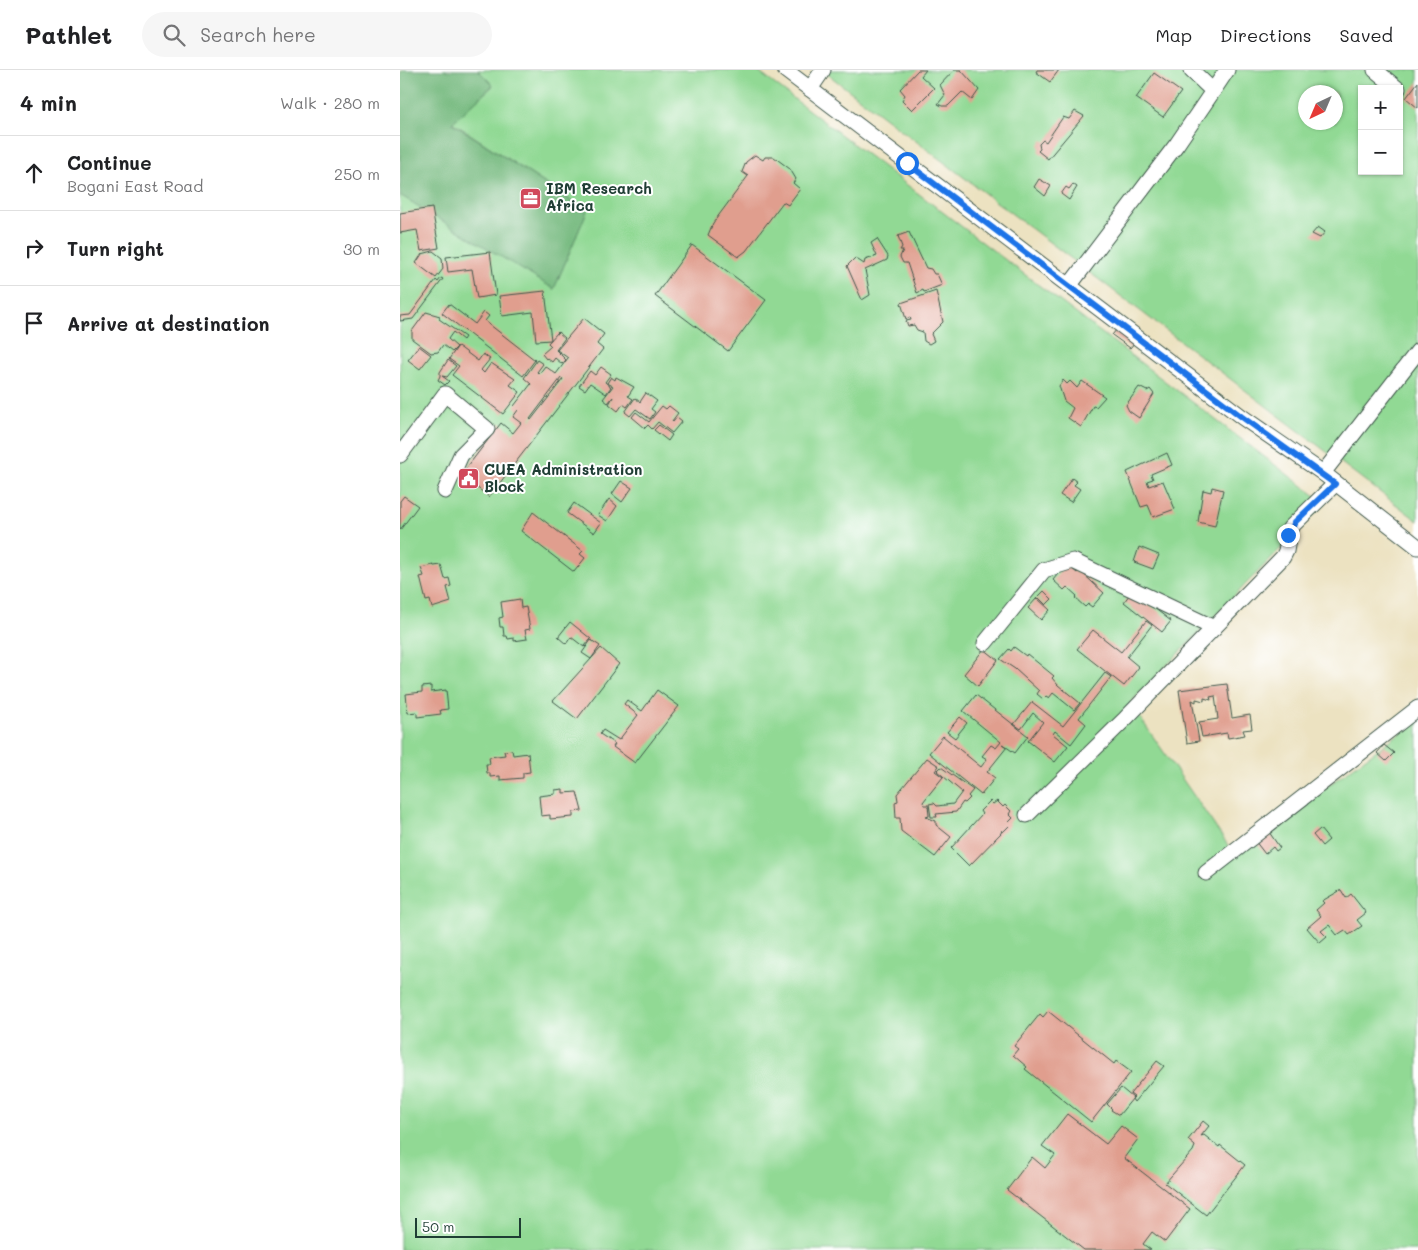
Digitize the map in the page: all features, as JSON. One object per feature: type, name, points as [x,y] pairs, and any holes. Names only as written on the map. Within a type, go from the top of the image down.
[{"type":"street","points":[[785,70],[1242,417],[1323,473],[1418,547]]},
{"type":"street","points":[[810,89],[823,70]]},
{"type":"street","points":[[1191,70],[1213,92]]},
{"type":"street","points":[[1069,286],[1177,144],[1227,70]]},
{"type":"street","points":[[1375,70],[1394,85]]},
{"type":"street","points":[[1323,473],[1418,351]]},
{"type":"street","points":[[400,455],[445,394],[487,429],[461,455],[444,491]]},
{"type":"street","points":[[1027,815],[1283,557],[1286,551],[1290,528],[1335,484]]},
{"type":"street","points":[[985,643],[1044,570],[1073,561],[1214,628]]},
{"type":"street","points":[[1206,874],[1418,708]]},
{"type":"green space","points":[[402,70],[478,70],[493,85],[452,123],[587,211],[554,289],[400,195],[400,74]]},
{"type":"green space","points":[[478,70],[756,70],[1325,503],[1130,703],[1234,854],[1418,720],[1418,1250],[400,1250],[400,195],[554,289],[587,211],[452,122],[493,86]]},
{"type":"green space","points":[[822,70],[1418,70],[1418,521]]},
{"type":"building","points":[[918,70],[926,70],[921,76],[934,88],[912,110],[902,100],[905,95],[900,89]]},
{"type":"building","points":[[954,70],[961,70],[979,90],[972,100],[962,92],[948,106],[942,106],[938,104],[945,95],[940,85]]},
{"type":"building","points":[[1037,70],[1059,70],[1050,82],[1036,72]]},
{"type":"building","points":[[1154,73],[1181,92],[1163,117],[1136,98]]},
{"type":"building","points":[[1418,82],[1418,108],[1406,98]]},
{"type":"building","points":[[1075,111],[1084,116],[1048,159],[1038,151],[1040,149],[1039,144],[1043,140],[1046,142],[1063,117],[1069,119]]},
{"type":"building","points":[[755,155],[763,160],[765,157],[774,157],[790,169],[796,179],[793,183],[800,189],[788,205],[783,202],[746,251],[738,257],[708,235],[713,223],[748,176],[742,172],[746,162]]},
{"type":"building","points":[[1039,179],[1051,186],[1045,196],[1034,187]]},
{"type":"building","points":[[1073,184],[1077,187],[1069,200],[1061,194],[1066,187],[1069,189]]},
{"type":"building","points":[[432,208],[439,248],[421,251],[417,230],[400,233],[400,213]]},
{"type":"building","points":[[1318,227],[1325,232],[1320,238],[1312,234]]},
{"type":"building","points":[[909,232],[926,268],[931,269],[934,274],[937,274],[942,285],[917,293],[907,263],[903,263],[900,257],[903,250],[900,250],[902,247],[898,236]]},
{"type":"building","points":[[877,239],[888,256],[887,260],[865,270],[870,295],[862,300],[847,266],[855,258],[864,264],[865,260],[877,256],[871,243]]},
{"type":"building","points":[[692,245],[766,300],[728,351],[655,296]]},
{"type":"building","points":[[433,251],[442,258],[443,269],[436,278],[416,263],[422,254]]},
{"type":"building","points":[[490,252],[496,295],[477,298],[472,269],[448,272],[446,257]]},
{"type":"building","points":[[441,278],[443,279],[413,319],[400,321],[400,316],[410,315],[436,280],[438,282]]},
{"type":"building","points":[[545,291],[551,340],[536,341],[533,312],[502,316],[499,296]]},
{"type":"building","points":[[936,291],[943,322],[931,334],[934,341],[929,344],[924,341],[923,332],[917,330],[914,325],[908,326],[906,321],[911,320],[910,317],[906,319],[901,303]]},
{"type":"building","points":[[449,304],[475,324],[484,312],[489,316],[485,321],[535,360],[523,376],[442,313]]},
{"type":"building","points":[[426,312],[440,316],[439,319],[465,337],[463,340],[453,332],[448,339],[457,347],[452,352],[443,345],[438,352],[431,353],[412,339],[412,331]]},
{"type":"building","points":[[584,318],[604,334],[597,344],[603,349],[489,497],[461,475],[501,423],[513,433],[521,423],[513,417],[518,410],[514,406],[531,384],[524,378],[537,360],[543,364],[537,372],[539,374],[545,366],[556,374],[568,358],[557,350]],"holes":[[[561,378],[563,379],[531,420]]]},
{"type":"building","points":[[1117,329],[1135,342],[1130,348],[1112,335]]},
{"type":"building","points":[[558,332],[565,338],[556,350],[566,360],[562,364],[555,358],[552,362],[546,359],[542,354],[551,346],[548,343]]},
{"type":"building","points":[[419,346],[431,355],[420,369],[408,360]]},
{"type":"building","points":[[458,346],[478,361],[483,354],[490,359],[481,370],[484,373],[491,363],[515,379],[510,385],[520,392],[503,414],[452,375],[459,366],[449,359]]},
{"type":"building","points":[[448,360],[456,366],[447,377],[442,376],[449,381],[445,385],[438,380],[440,372]]},
{"type":"building","points":[[601,367],[611,374],[605,382],[611,387],[606,394],[590,383],[585,390],[579,386],[590,371],[595,375]]},
{"type":"building","points":[[611,377],[615,380],[616,377],[634,387],[628,396],[633,399],[627,407],[623,404],[618,411],[609,404],[613,397],[608,403],[603,399],[613,386],[607,383]]},
{"type":"building","points":[[1063,380],[1067,384],[1070,381],[1077,388],[1082,381],[1105,397],[1096,407],[1093,406],[1081,427],[1068,418],[1073,408],[1064,401],[1059,386]]},
{"type":"building","points":[[1139,387],[1147,391],[1150,389],[1154,394],[1139,418],[1129,411],[1126,405]]},
{"type":"building","points":[[646,393],[657,401],[651,409],[655,412],[650,419],[636,409],[630,416],[625,412],[635,398],[640,402]]},
{"type":"building","points":[[662,406],[666,409],[669,406],[678,413],[673,422],[677,417],[682,421],[672,433],[658,422],[652,429],[648,425],[645,428],[632,417],[636,412],[649,422]]},
{"type":"building","points":[[659,425],[672,435],[668,441],[654,430]]},
{"type":"building","points":[[1167,453],[1172,465],[1151,474],[1153,479],[1147,481],[1149,486],[1163,481],[1175,509],[1153,517],[1148,505],[1141,507],[1127,472]]},
{"type":"building","points":[[1072,478],[1077,482],[1074,485],[1080,489],[1071,502],[1060,495]]},
{"type":"building","points":[[621,481],[632,488],[622,502],[612,494]]},
{"type":"building","points":[[1212,487],[1223,490],[1215,526],[1198,522],[1203,490],[1211,492]]},
{"type":"building","points":[[404,496],[418,506],[400,530],[400,501]]},
{"type":"building","points":[[609,499],[617,506],[607,521],[598,515]]},
{"type":"building","points":[[574,503],[601,523],[594,533],[567,513]]},
{"type":"building","points":[[533,512],[583,551],[580,554],[585,558],[574,572],[521,531]]},
{"type":"building","points":[[1139,547],[1159,555],[1153,569],[1134,562]]},
{"type":"building","points":[[1066,564],[1077,573],[1079,570],[1104,593],[1092,607],[1088,604],[1085,607],[1067,587],[1064,590],[1053,580]]},
{"type":"building","points":[[441,565],[445,579],[449,578],[451,586],[447,587],[451,602],[432,608],[430,600],[426,601],[420,577],[424,576],[421,568]]},
{"type":"building","points":[[1044,591],[1052,599],[1046,605],[1038,597]]},
{"type":"building","points":[[1132,591],[1171,621],[1162,632],[1124,602]]},
{"type":"building","points":[[1037,598],[1050,610],[1041,620],[1028,608]]},
{"type":"building","points":[[520,599],[521,608],[526,607],[530,629],[525,630],[527,639],[514,641],[514,638],[508,639],[507,636],[504,636],[503,627],[500,627],[499,618],[503,617],[501,602]]},
{"type":"building","points":[[1146,621],[1152,625],[1127,657],[1139,667],[1124,686],[1077,649],[1093,630],[1121,652]]},
{"type":"building","points":[[570,622],[591,639],[584,647],[571,637],[566,644],[558,637]]},
{"type":"building","points":[[591,640],[600,646],[591,659],[582,653]]},
{"type":"building","points":[[1014,647],[1026,656],[1027,654],[1054,676],[1052,678],[1058,685],[1080,703],[1074,710],[1053,693],[1049,698],[1046,696],[1043,699],[1037,694],[1039,691],[1015,669],[1000,659],[1009,649],[1011,651]]},
{"type":"building","points":[[601,648],[619,664],[577,719],[553,701]]},
{"type":"building","points":[[984,649],[998,660],[978,686],[964,674]]},
{"type":"building","points":[[1105,673],[1111,677],[1079,718],[1086,724],[1071,744],[1055,731],[1053,734],[1068,746],[1055,762],[1028,741],[1043,722],[1033,713],[1021,729],[1014,724],[1032,702],[1063,726]]},
{"type":"building","points":[[1227,684],[1232,718],[1250,715],[1252,729],[1243,730],[1245,735],[1228,738],[1227,733],[1202,737],[1199,722],[1218,719],[1215,696],[1210,697],[1211,700],[1204,698],[1204,701],[1196,699],[1196,702],[1192,700],[1199,741],[1187,743],[1179,690]]},
{"type":"building","points":[[431,686],[431,692],[446,690],[448,709],[440,710],[441,714],[417,717],[417,712],[408,713],[406,694],[422,692],[422,687]]},
{"type":"building","points":[[657,690],[679,706],[635,763],[613,747],[615,744],[600,734],[603,730],[619,740],[638,715],[624,704],[627,700],[642,711]]},
{"type":"building","points":[[976,695],[1028,736],[1015,753],[1007,747],[987,772],[995,778],[981,795],[929,753],[943,736],[981,767],[987,759],[982,756],[991,745],[996,748],[1001,742],[963,711]]},
{"type":"building","points":[[960,717],[967,723],[955,738],[947,732]]},
{"type":"building","points":[[1384,745],[1394,753],[1386,761],[1377,753]]},
{"type":"building","points":[[512,750],[513,755],[528,753],[530,772],[523,773],[523,778],[500,780],[500,776],[490,777],[490,773],[487,773],[486,764],[490,764],[489,757],[505,755],[504,751]]},
{"type":"building","points":[[927,758],[939,766],[935,771],[943,777],[923,802],[924,805],[928,805],[929,816],[926,817],[936,821],[936,825],[951,837],[935,857],[901,831],[900,818],[896,818],[895,802],[898,801],[897,794]]},
{"type":"building","points":[[941,767],[973,790],[968,796],[970,798],[965,803],[963,802],[956,812],[936,814],[937,817],[931,817],[929,804],[934,803],[937,806],[953,804],[962,792],[937,771]]},
{"type":"building","points":[[563,789],[563,793],[577,792],[582,811],[573,812],[573,817],[550,819],[550,815],[541,816],[539,796],[555,794],[555,790]]},
{"type":"building","points":[[990,801],[993,804],[997,801],[1003,807],[1005,805],[1011,811],[1009,814],[1013,818],[1008,823],[1010,825],[1003,832],[1002,830],[969,866],[951,848],[982,814],[980,811]]},
{"type":"building","points":[[1320,829],[1329,840],[1322,846],[1313,835]]},
{"type":"building","points":[[1269,832],[1280,848],[1276,851],[1273,847],[1265,854],[1255,841]]},
{"type":"building","points":[[1341,890],[1346,898],[1351,894],[1366,913],[1357,920],[1362,926],[1349,935],[1345,930],[1337,935],[1329,925],[1321,931],[1327,937],[1320,943],[1307,928],[1321,916],[1316,910],[1324,903],[1322,901]]},
{"type":"building","points":[[1048,1011],[1114,1064],[1116,1061],[1131,1072],[1091,1122],[1025,1069],[1027,1067],[1013,1055],[1018,1049],[1014,1046],[1040,1014],[1043,1017]]},
{"type":"building","points":[[1157,1061],[1164,1066],[1134,1102],[1132,1099],[1134,1097],[1130,1094]]},
{"type":"building","points":[[1121,1088],[1133,1098],[1119,1115],[1111,1110],[1107,1104]]},
{"type":"building","points":[[1067,1114],[1106,1144],[1121,1126],[1138,1139],[1124,1158],[1190,1209],[1165,1242],[1152,1232],[1143,1244],[1151,1250],[1084,1250],[1007,1190],[1032,1157],[1045,1168],[1055,1155],[1042,1146]]},
{"type":"building","points":[[1203,1121],[1209,1126],[1201,1136],[1204,1135],[1219,1147],[1220,1145],[1245,1165],[1206,1215],[1165,1183],[1193,1151],[1195,1146],[1188,1140]]},
{"type":"place","name":"IBM Research Africa","points":[[530,198]]},
{"type":"place","name":"CUEA Administration Block","points":[[468,479]]},
{"type":"route","points":[[907,163],[1242,417],[1323,473],[1335,484],[1295,522],[1290,528],[1288,535]]}]
